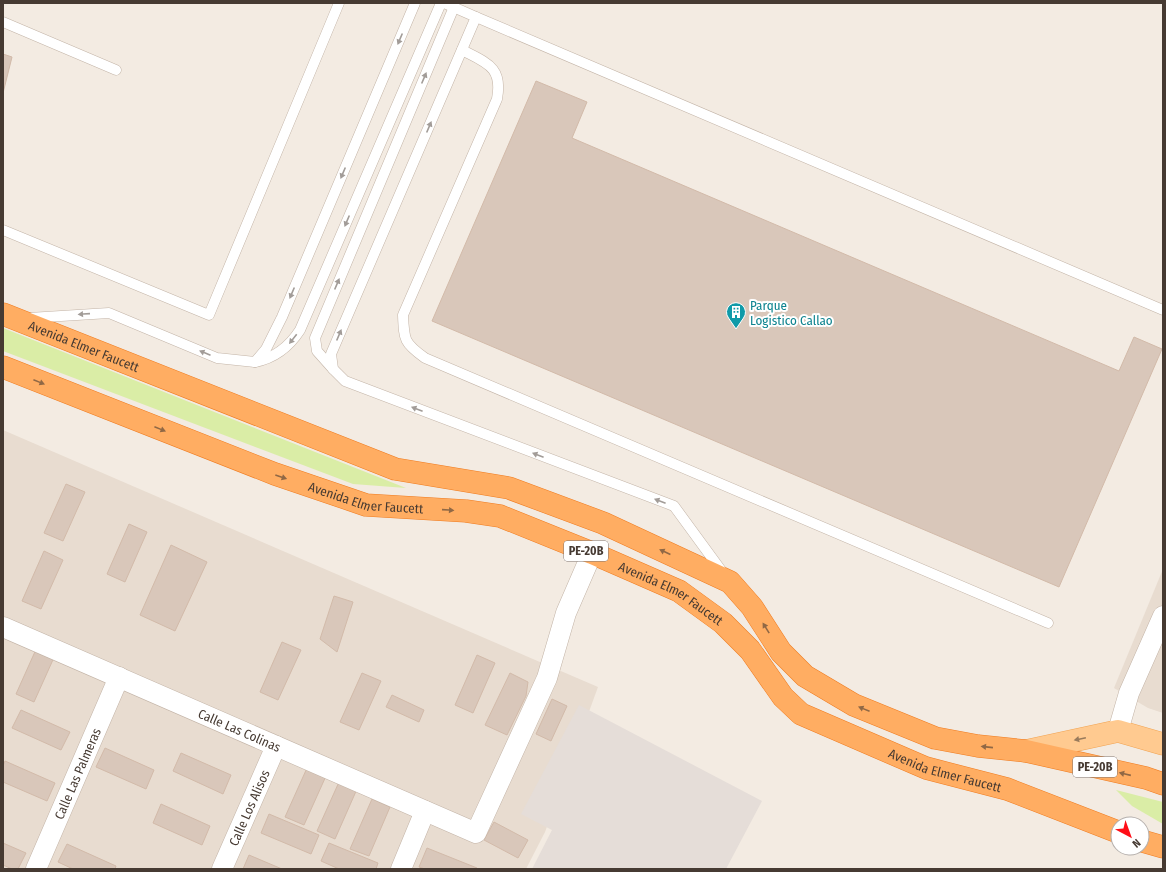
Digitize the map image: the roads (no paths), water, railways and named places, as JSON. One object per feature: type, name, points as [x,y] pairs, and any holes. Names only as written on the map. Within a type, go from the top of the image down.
[{"type":"highway","name":"Avenida Elmer Faucett","points":[[9,316],[395,469],[509,488],[596,520],[730,582],[752,607],[781,652],[805,676],[854,705],[935,738],[978,746],[1026,751],[1146,778],[1163,784]]},
{"type":"highway","name":"Avenida Elmer Faucett","points":[[3,367],[275,474],[366,505],[466,511],[500,516],[679,590],[724,623],[750,650],[783,698],[801,714],[926,768],[1007,789],[1110,829]]},
{"type":"main road","name":"Avenida Elmer Faucett","points":[[1026,751],[1118,731],[1163,744]]},
{"type":"street","name":"Calle Las Colinas","points":[[3,628],[476,833],[547,678],[566,613],[592,554]]},
{"type":"street","points":[[1118,731],[1129,693],[1163,616]]},
{"type":"street","name":"Calle Las Palmeras","points":[[36,869],[119,678]]},
{"type":"street","name":"Calle Los Alisos","points":[[222,869],[276,746]]},
{"type":"street","points":[[401,869],[425,811]]},
{"type":"lane","points":[[3,230],[209,315],[339,3]]},
{"type":"lane","points":[[255,362],[266,349],[282,317],[415,3]]},
{"type":"lane","points":[[9,316],[109,312],[218,358],[255,362],[270,359],[292,342],[300,330],[442,3],[1163,310]]},
{"type":"lane","points":[[454,7],[315,338],[317,351],[344,381],[674,506],[730,582]]},
{"type":"lane","points":[[333,369],[331,354],[476,17]]},
{"type":"lane","points":[[3,22],[116,70]]},
{"type":"lane","points":[[462,50],[482,60],[497,73],[500,85],[497,98],[403,314],[404,333],[409,347],[425,358],[1048,623]]},
{"type":"place","name":"Parque Logistico Callao","points":[[736,329]]}]
